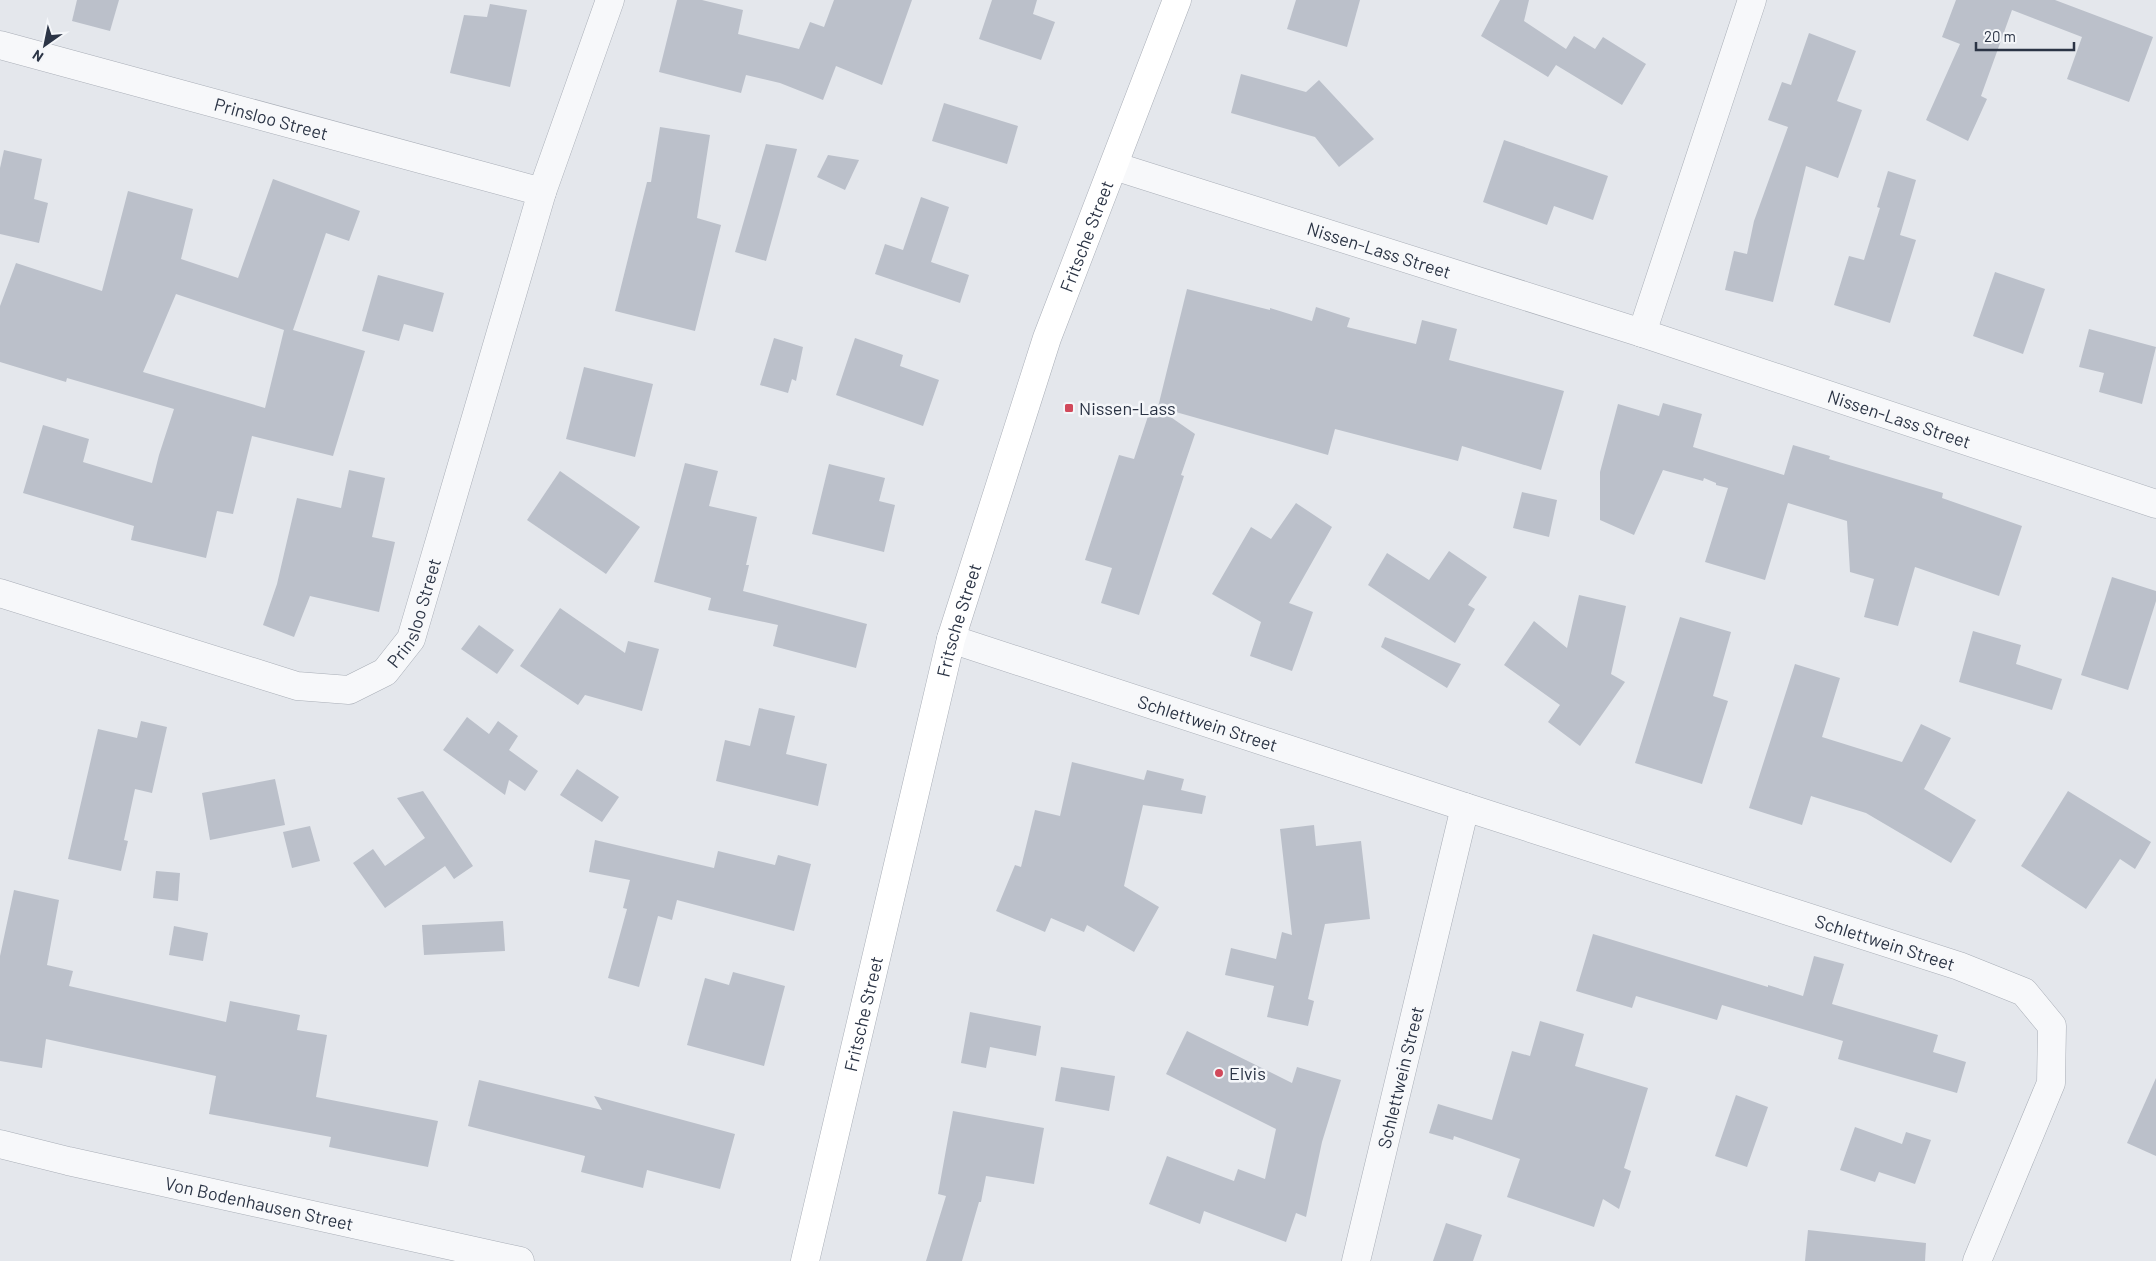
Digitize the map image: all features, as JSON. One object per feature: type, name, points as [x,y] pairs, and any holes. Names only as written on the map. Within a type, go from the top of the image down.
[{"type":"street","name":"Prinsloo Street","points":[[0,593],[297,686],[349,690],[385,672],[411,639],[542,192],[610,0]]},
{"type":"street","name":"Fritsche Street","points":[[804,1261],[951,639],[1047,338],[1177,0]]},
{"type":"street","points":[[1642,334],[1752,0]]},
{"type":"street","name":"Prinsloo Street","points":[[0,45],[542,192]]},
{"type":"street","name":"Nissen-Lass Street","points":[[1114,166],[1642,334],[2156,504]]},
{"type":"street","name":"Schlettwein Street","points":[[951,639],[1959,966],[2024,992],[2052,1026],[2051,1083],[1977,1261]]},
{"type":"street","name":"Schlettwein Street","points":[[1356,1261],[1465,807]]},
{"type":"street","name":"Von Bodenhausen Street","points":[[0,1144],[68,1161],[520,1261]]},
{"type":"building","points":[[77,0],[119,0],[110,31],[72,21]]},
{"type":"building","points":[[677,0],[702,0],[743,10],[738,34],[799,49],[810,22],[824,27],[834,0],[912,0],[882,85],[836,66],[823,100],[780,83],[746,75],[741,93],[659,72]]},
{"type":"building","points":[[992,0],[1037,0],[1033,14],[1055,22],[1041,60],[979,39]]},
{"type":"building","points":[[1296,0],[1360,0],[1347,47],[1287,29]]},
{"type":"building","points":[[1500,0],[1529,0],[1524,21],[1566,49],[1574,36],[1595,49],[1603,37],[1646,64],[1622,105],[1556,65],[1548,77],[1481,36]]},
{"type":"building","points":[[1956,0],[2055,0],[2153,37],[2129,102],[2067,79],[2082,37],[2012,10],[1981,96],[1987,99],[1968,141],[1926,120],[1960,44],[1942,37]]},
{"type":"building","points":[[490,4],[527,10],[510,87],[450,73],[464,15],[487,17]]},
{"type":"building","points":[[1809,33],[1856,51],[1837,101],[1862,110],[1838,178],[1806,166],[1773,302],[1725,290],[1734,251],[1747,254],[1754,221],[1788,127],[1768,120],[1782,82],[1791,85]]},
{"type":"building","points":[[1241,74],[1306,92],[1319,80],[1374,139],[1339,167],[1315,137],[1231,113]]},
{"type":"building","points":[[944,103],[1018,126],[1007,164],[932,141]]},
{"type":"building","points":[[660,127],[710,135],[697,218],[721,225],[695,331],[615,311],[647,182],[651,182]]},
{"type":"building","points":[[1504,140],[1608,176],[1593,220],[1554,206],[1547,225],[1483,202]]},
{"type":"building","points":[[766,144],[797,149],[766,261],[735,252]]},
{"type":"building","points":[[4,150],[42,159],[34,199],[48,203],[39,243],[0,234],[0,168]]},
{"type":"building","points":[[828,155],[859,160],[845,190],[817,177]]},
{"type":"building","points":[[1888,171],[1916,180],[1900,235],[1916,240],[1890,323],[1834,305],[1849,256],[1864,260],[1880,208],[1877,207]]},
{"type":"building","points":[[273,179],[360,211],[349,241],[326,233],[293,330],[365,351],[333,456],[252,436],[233,514],[217,511],[206,558],[131,540],[134,526],[23,493],[43,425],[89,439],[83,462],[152,483],[174,409],[67,378],[66,382],[0,362],[0,306],[16,263],[102,291],[128,191],[193,209],[181,259],[238,278]],"holes":[[[176,294],[284,330],[265,408],[143,372]]]},
{"type":"building","points":[[921,197],[949,207],[931,262],[969,275],[960,303],[875,274],[885,244],[903,250]]},
{"type":"building","points":[[1995,272],[2045,289],[2023,354],[1973,336]]},
{"type":"building","points":[[378,275],[444,293],[433,332],[404,324],[399,341],[362,331]]},
{"type":"building","points":[[1187,289],[1270,310],[1270,308],[1312,321],[1316,307],[1350,318],[1347,327],[1416,344],[1422,320],[1457,329],[1449,360],[1564,391],[1541,470],[1462,446],[1458,461],[1335,429],[1328,455],[1158,407]]},
{"type":"building","points":[[2089,329],[2156,347],[2142,404],[2099,392],[2104,373],[2079,367]]},
{"type":"building","points":[[774,338],[803,347],[796,381],[792,379],[788,393],[760,385]]},
{"type":"building","points":[[855,338],[903,355],[900,366],[939,380],[923,426],[836,395]]},
{"type":"building","points":[[584,367],[653,384],[635,457],[566,439]]},
{"type":"building","points":[[1663,403],[1702,414],[1693,447],[1784,475],[1793,445],[1830,456],[1829,459],[1943,493],[1942,498],[2022,526],[1999,596],[1915,567],[1898,626],[1864,617],[1874,579],[1850,572],[1847,521],[1788,503],[1765,580],[1705,562],[1728,488],[1716,485],[1716,483],[1704,478],[1703,481],[1663,470],[1634,535],[1600,520],[1600,472],[1618,404],[1659,416]]},
{"type":"building","points":[[1152,404],[1195,434],[1181,475],[1184,476],[1139,615],[1101,603],[1112,568],[1085,560],[1119,455],[1134,459]]},
{"type":"building","points":[[685,463],[718,471],[709,506],[757,517],[746,565],[749,565],[743,591],[867,624],[856,668],[773,646],[778,625],[708,610],[711,598],[654,582]]},
{"type":"building","points":[[829,464],[885,478],[879,501],[895,505],[884,552],[812,534]]},
{"type":"building","points":[[349,470],[385,478],[372,537],[395,542],[379,612],[310,596],[294,637],[263,625],[277,584],[297,498],[341,508]]},
{"type":"building","points":[[560,471],[640,527],[606,574],[527,520]]},
{"type":"building","points":[[1522,492],[1557,500],[1549,537],[1513,528]]},
{"type":"building","points":[[1296,503],[1332,527],[1289,603],[1313,612],[1292,671],[1250,656],[1261,622],[1212,594],[1251,527],[1271,539]]},
{"type":"building","points":[[1449,551],[1487,577],[1468,605],[1475,609],[1455,643],[1368,585],[1387,553],[1429,580]]},
{"type":"building","points":[[2112,577],[2156,591],[2156,601],[2128,690],[2081,675]]},
{"type":"building","points":[[1579,595],[1626,606],[1611,674],[1625,682],[1580,746],[1548,722],[1560,705],[1504,665],[1534,621],[1567,648]]},
{"type":"building","points":[[560,608],[625,653],[628,641],[659,649],[642,711],[585,695],[578,705],[520,666]]},
{"type":"building","points":[[1680,617],[1731,632],[1713,696],[1728,701],[1702,784],[1635,763]]},
{"type":"building","points":[[479,625],[514,650],[497,674],[461,649]]},
{"type":"building","points":[[1973,631],[2021,645],[2016,664],[2062,679],[2052,710],[1959,682]]},
{"type":"building","points":[[1385,637],[1461,664],[1447,688],[1381,647]]},
{"type":"building","points":[[1795,664],[1840,678],[1822,737],[1902,762],[1921,724],[1951,738],[1924,789],[1976,820],[1951,863],[1866,813],[1811,796],[1802,825],[1749,808]]},
{"type":"building","points":[[759,708],[795,716],[786,754],[827,764],[818,806],[716,781],[725,740],[750,746]]},
{"type":"building","points":[[467,717],[489,734],[498,721],[518,736],[509,750],[538,771],[525,791],[509,780],[505,795],[443,750]]},
{"type":"building","points":[[141,721],[167,727],[152,793],[135,789],[124,840],[128,841],[121,871],[68,859],[98,729],[137,738]]},
{"type":"building","points":[[1072,762],[1144,780],[1147,770],[1184,779],[1181,790],[1206,796],[1202,814],[1143,805],[1124,886],[1159,907],[1134,952],[1087,925],[1084,932],[1051,918],[1045,932],[996,911],[1015,865],[1021,867],[1035,810],[1060,816]]},
{"type":"building","points":[[577,769],[619,797],[602,822],[560,795]]},
{"type":"building","points":[[275,779],[285,825],[210,840],[202,793]]},
{"type":"building","points":[[423,791],[473,866],[454,879],[445,866],[385,908],[353,863],[373,849],[385,866],[425,838],[397,798]]},
{"type":"building","points":[[2068,791],[2151,842],[2135,869],[2120,859],[2086,909],[2021,866]]},
{"type":"building","points":[[1314,825],[1316,846],[1361,841],[1370,919],[1325,924],[1308,999],[1314,1001],[1308,1026],[1267,1017],[1274,986],[1225,975],[1231,948],[1276,959],[1282,932],[1292,935],[1280,829]]},
{"type":"building","points":[[310,826],[320,861],[292,868],[283,832]]},
{"type":"building","points":[[595,840],[714,868],[718,851],[775,865],[778,855],[811,864],[794,931],[677,900],[672,920],[658,916],[639,987],[608,978],[627,909],[623,908],[630,880],[589,872]]},
{"type":"building","points":[[156,871],[180,873],[178,901],[153,898]]},
{"type":"building","points":[[14,890],[59,900],[47,965],[73,971],[69,986],[226,1022],[230,1001],[300,1015],[297,1030],[327,1035],[316,1097],[438,1121],[428,1167],[329,1147],[331,1137],[209,1114],[216,1076],[46,1039],[42,1068],[0,1061],[0,956]]},
{"type":"building","points":[[503,921],[505,951],[424,955],[422,925]]},
{"type":"building","points":[[174,926],[208,933],[203,961],[169,955]]},
{"type":"building","points":[[1593,934],[1803,996],[1814,956],[1844,964],[1832,1004],[1938,1035],[1933,1052],[1966,1062],[1957,1093],[1838,1059],[1843,1041],[1722,1005],[1717,1020],[1636,996],[1632,1008],[1576,991]]},
{"type":"building","points":[[733,972],[785,986],[764,1066],[687,1045],[705,978],[729,985]]},
{"type":"building","points":[[970,1012],[1041,1026],[1036,1056],[990,1047],[986,1068],[961,1063]]},
{"type":"building","points":[[1540,1021],[1584,1034],[1575,1066],[1648,1088],[1624,1168],[1631,1171],[1619,1209],[1603,1199],[1594,1227],[1507,1197],[1520,1159],[1454,1136],[1453,1140],[1429,1133],[1438,1104],[1492,1120],[1512,1051],[1530,1056]]},
{"type":"building","points":[[1187,1031],[1292,1083],[1297,1067],[1341,1080],[1322,1142],[1306,1217],[1296,1213],[1286,1242],[1204,1211],[1200,1224],[1149,1204],[1167,1156],[1234,1181],[1238,1169],[1265,1179],[1276,1129],[1166,1074]]},
{"type":"building","points":[[1061,1067],[1115,1076],[1109,1111],[1055,1101]]},
{"type":"building","points":[[2156,1078],[2156,1156],[2127,1143]]},
{"type":"building","points":[[479,1080],[602,1110],[594,1096],[735,1134],[720,1189],[647,1170],[643,1188],[581,1172],[585,1156],[468,1126]]},
{"type":"building","points":[[1736,1095],[1768,1107],[1747,1167],[1715,1156]]},
{"type":"building","points":[[953,1111],[1044,1128],[1034,1184],[986,1176],[981,1202],[979,1202],[962,1261],[926,1261],[946,1196],[938,1194]]},
{"type":"building","points":[[1855,1127],[1902,1144],[1906,1132],[1931,1140],[1915,1184],[1879,1172],[1875,1182],[1840,1170]]},
{"type":"building","points":[[1446,1223],[1482,1235],[1473,1261],[1433,1261]]},
{"type":"building","points":[[1808,1230],[1926,1243],[1925,1261],[1805,1261]]},
{"type":"place","name":"Nissen-Lass","points":[[1069,408]]},
{"type":"place","name":"Elvis","points":[[1219,1073]]}]
